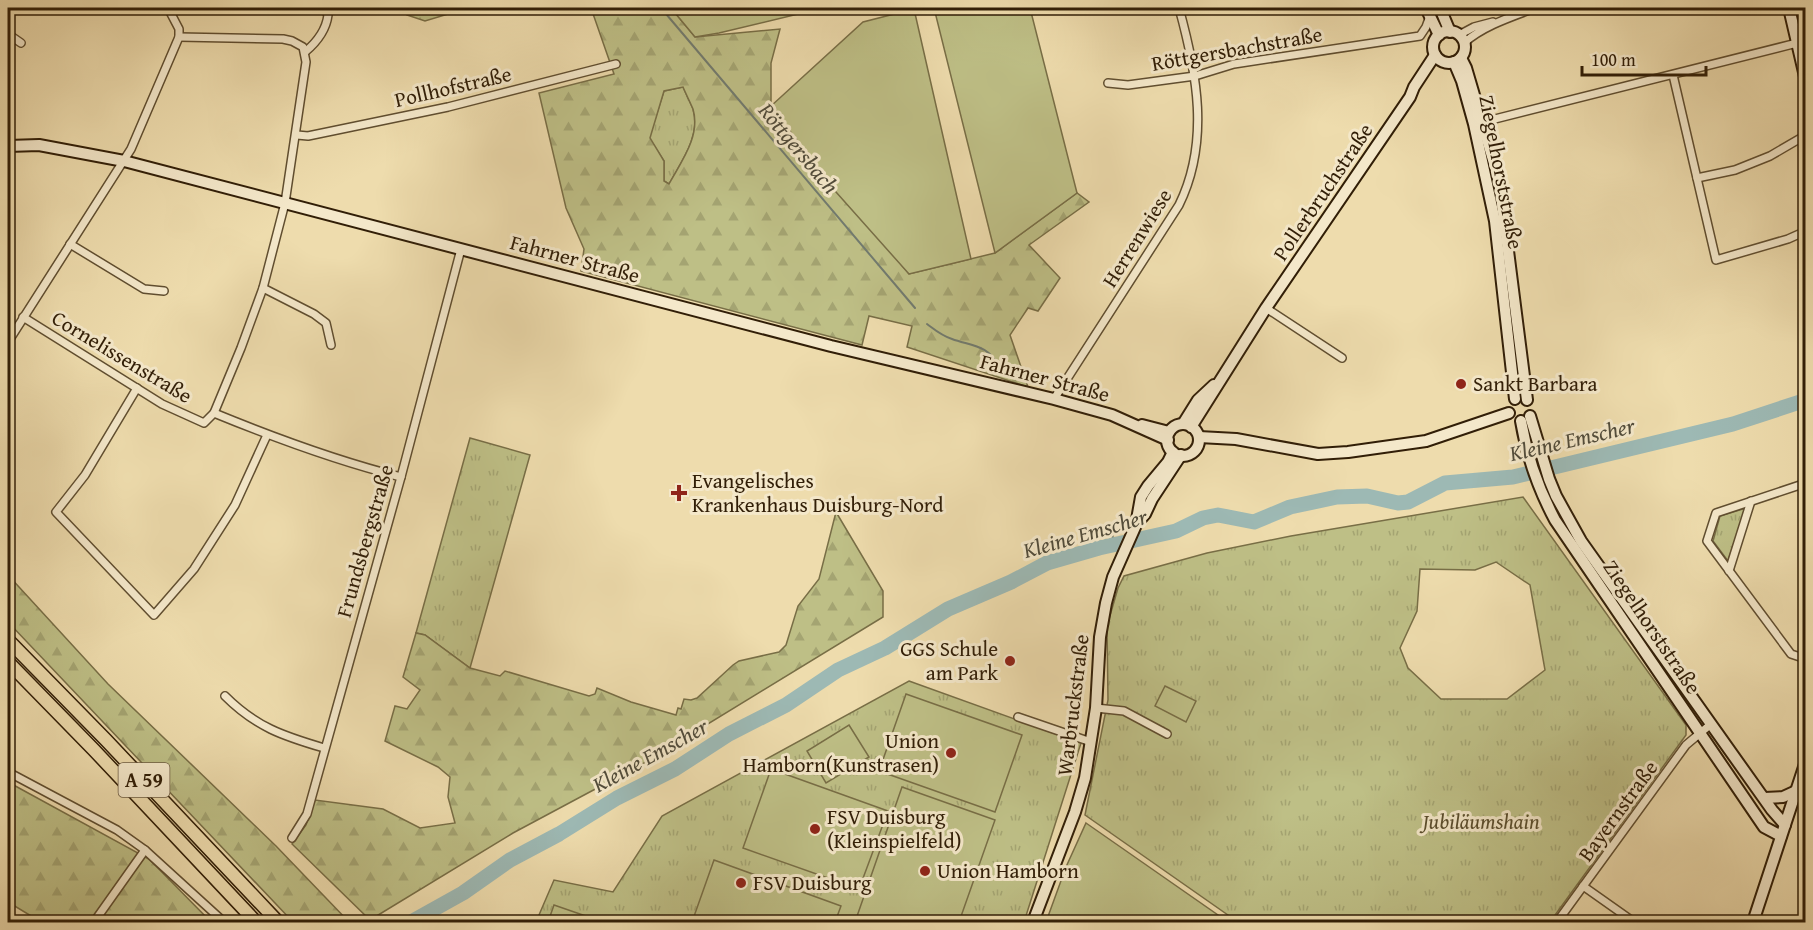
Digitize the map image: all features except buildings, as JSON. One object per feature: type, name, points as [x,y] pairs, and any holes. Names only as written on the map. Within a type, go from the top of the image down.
[{"type":"highway","name":"A 59","points":[[8,640],[278,922]]},
{"type":"highway","name":"A 59","points":[[8,662],[256,922]]},
{"type":"street","points":[[8,342],[131,150],[179,37],[179,29],[168,8]]},
{"type":"street","points":[[305,52],[323,33],[328,15],[324,8]]},
{"type":"street","name":"Herrenwiese","points":[[1054,399],[1179,205],[1188,187],[1198,140],[1195,76],[1179,8]]},
{"type":"street","points":[[1440,8],[1453,36],[1463,53],[1457,60],[1438,58],[1434,42],[1453,36],[1471,37],[1502,20],[1535,8]]},
{"type":"street","points":[[1789,8],[1805,77]]},
{"type":"street","points":[[1428,12],[1453,36]]},
{"type":"street","name":"Röttgersbachstraße","points":[[1108,82],[1128,85],[1195,76],[1234,64],[1420,36],[1426,27],[1428,12]]},
{"type":"street","points":[[8,33],[21,43]]},
{"type":"street","points":[[179,37],[283,39],[298,44],[305,52],[306,62],[297,135],[285,203],[263,288],[242,348],[214,414]]},
{"type":"street","points":[[1478,123],[1797,43]]},
{"type":"street","name":"Pollerbruchstraße","points":[[1187,425],[1214,393],[1220,378],[1266,308],[1410,97],[1414,87],[1438,58]]},
{"type":"street","name":"Ziegelhorststraße","points":[[1457,60],[1462,81],[1499,180],[1527,400],[1532,407],[1526,419],[1527,456],[1537,484],[1555,520],[1764,827],[1781,836]]},
{"type":"street","name":"Pollhofstraße","points":[[297,135],[308,136],[448,107],[616,64]]},
{"type":"street","points":[[1673,75],[1716,260],[1788,239],[1806,231]]},
{"type":"street","name":"Ziegelhorststraße","points":[[1478,123],[1495,221],[1515,399],[1510,403],[1509,413]]},
{"type":"street","points":[[1697,178],[1744,167],[1770,156],[1806,135]]},
{"type":"street","name":"Fahrner Straße","points":[[8,146],[39,145],[124,161],[831,346],[1054,399],[1112,415],[1168,436]]},
{"type":"street","points":[[70,244],[144,289],[164,291]]},
{"type":"street","name":"Frundsbergstraße","points":[[292,838],[307,814],[401,477],[461,249]]},
{"type":"street","points":[[263,288],[314,314],[326,323],[330,345]]},
{"type":"street","points":[[1266,308],[1342,358]]},
{"type":"street","name":"Cornelissenstraße","points":[[23,317],[162,404],[204,423],[214,414],[267,435],[365,468],[401,477]]},
{"type":"street","points":[[137,388],[85,475],[56,512],[154,615],[194,569],[224,523],[267,435]]},
{"type":"street","points":[[1515,399],[1527,400]]},
{"type":"street","points":[[1198,442],[1211,446],[1236,439],[1318,454],[1348,452],[1426,441],[1509,413],[1511,417],[1526,419]]},
{"type":"street","name":"Ziegelhorststraße","points":[[1526,419],[1560,504],[1581,541],[1785,825]]},
{"type":"street","points":[[1177,425],[1187,425],[1195,429],[1198,442],[1190,454],[1177,453],[1168,436],[1177,425]]},
{"type":"street","name":"Warbruckstraße","points":[[1033,922],[1076,812],[1085,778],[1096,708],[1102,625],[1108,594],[1121,556],[1136,525],[1145,514],[1177,453]]},
{"type":"street","points":[[1806,483],[1716,513],[1707,541],[1791,654],[1806,659]]},
{"type":"street","points":[[1730,571],[1751,501]]},
{"type":"street","points":[[225,696],[243,714],[283,736],[324,748]]},
{"type":"street","points":[[1096,708],[1124,711],[1167,734]]},
{"type":"street","points":[[1018,717],[1091,742]]},
{"type":"street","name":"Bayernstraße","points":[[1557,922],[1686,745],[1711,724]]},
{"type":"street","points":[[1754,922],[1806,761]]},
{"type":"street","points":[[8,772],[117,830],[145,850],[224,922]]},
{"type":"street","points":[[1765,798],[1783,797],[1796,791]]},
{"type":"street","points":[[93,922],[145,850]]},
{"type":"street","points":[[1583,886],[1634,922]]},
{"type":"green space","points":[[409,8],[468,8],[425,21],[407,15]]},
{"type":"green space","points":[[591,8],[671,8],[695,37],[780,29],[771,63],[771,106],[909,274],[995,253],[1077,193],[1089,202],[1029,245],[1060,278],[1038,311],[1028,308],[1010,335],[1028,387],[907,347],[912,326],[869,316],[862,345],[581,271],[584,249],[566,208],[539,93],[614,74]],"holes":[[[683,87],[693,109],[694,129],[684,158],[669,184],[664,181],[664,161],[650,138],[664,91]]]},
{"type":"green space","points":[[671,8],[823,8],[695,37]]},
{"type":"green space","points":[[934,8],[1030,8],[1077,193],[995,253]]},
{"type":"green space","points":[[914,9],[971,259],[909,274],[836,192],[771,106],[863,22]]},
{"type":"green space","points":[[683,87],[693,109],[694,129],[684,158],[669,184],[664,181],[664,161],[649,138],[664,91]]},
{"type":"green space","points":[[470,438],[530,455],[470,668],[425,635],[416,633]]},
{"type":"green space","name":"Jubiläumshain","points":[[1523,497],[1686,725],[1686,735],[1550,922],[1238,922],[1085,815],[1108,700],[1107,626],[1118,588],[1124,576],[1207,553],[1291,536]],"holes":[[[1496,562],[1530,585],[1545,670],[1507,699],[1441,699],[1408,668],[1400,648],[1417,611],[1420,569],[1475,570]]]},
{"type":"green space","points":[[1746,508],[1728,561],[1713,541],[1720,516]]},
{"type":"green space","points":[[836,512],[883,591],[883,617],[644,763],[513,833],[370,920],[292,844],[306,825],[315,800],[383,809],[420,828],[455,823],[448,797],[450,777],[438,767],[385,741],[395,706],[407,709],[420,690],[403,677],[416,633],[425,635],[470,668],[500,676],[505,671],[589,696],[595,694],[597,688],[631,702],[676,715],[684,699],[697,698],[739,661],[779,652],[786,645],[798,606],[819,579]]},
{"type":"green space","points":[[8,575],[108,684],[276,846],[349,922],[293,922],[8,622]]},
{"type":"green space","points":[[909,681],[1081,743],[1024,922],[536,922],[554,880],[613,892],[662,816]]},
{"type":"green space","points":[[1165,686],[1196,701],[1186,722],[1155,706]]},
{"type":"green space","name":"Union Hamborn(Kunstrasen)","points":[[906,694],[1022,735],[995,812],[879,771]]},
{"type":"green space","points":[[849,725],[869,757],[826,783],[807,751]]},
{"type":"green space","name":"FSV Duisburg (Kleinspielfeld)","points":[[771,769],[888,811],[859,889],[743,848]]},
{"type":"green space","points":[[8,782],[149,859],[211,922],[41,922],[8,902]]},
{"type":"green space","name":"Union Hamborn","points":[[902,787],[995,820],[959,922],[855,922]]},
{"type":"green space","points":[[1086,823],[1228,922],[1046,922],[1066,867]]},
{"type":"green space","name":"FSV Duisburg","points":[[714,860],[841,906],[835,922],[692,922]]},
{"type":"green space","points":[[554,905],[603,922],[548,922]]},
{"type":"waterway","name":"Röttgersbach","points":[[661,8],[915,308]]},
{"type":"waterway","name":"Röttgersbach","points":[[927,324],[945,336],[979,347],[990,354],[998,366]]},
{"type":"waterway","name":"Kleine Emscher","points":[[411,922],[463,893],[510,860],[559,834],[617,798],[675,769],[729,734],[786,705],[838,670],[885,648],[948,609],[1011,582],[1047,563],[1099,548],[1176,531],[1203,518],[1218,515],[1254,522],[1290,507],[1337,497],[1367,496],[1398,503],[1408,502],[1445,483],[1513,477],[1733,424],[1806,400]]},
{"type":"waterway","name":"Röttgersbach","points":[[1111,527],[1114,545]]},
{"type":"place","name":"Sankt Barbara","points":[[1461,384]]},
{"type":"place","name":"Evangelisches Krankenhaus Duisburg-Nord","points":[[679,493]]},
{"type":"place","name":"GGS Schule am Park","points":[[1010,661]]},
{"type":"place","name":"Union Hamborn(Kunstrasen)","points":[[951,753]]},
{"type":"place","name":"FSV Duisburg (Kleinspielfeld)","points":[[815,829]]},
{"type":"place","name":"Union Hamborn","points":[[925,871]]},
{"type":"place","name":"FSV Duisburg","points":[[741,883]]}]
